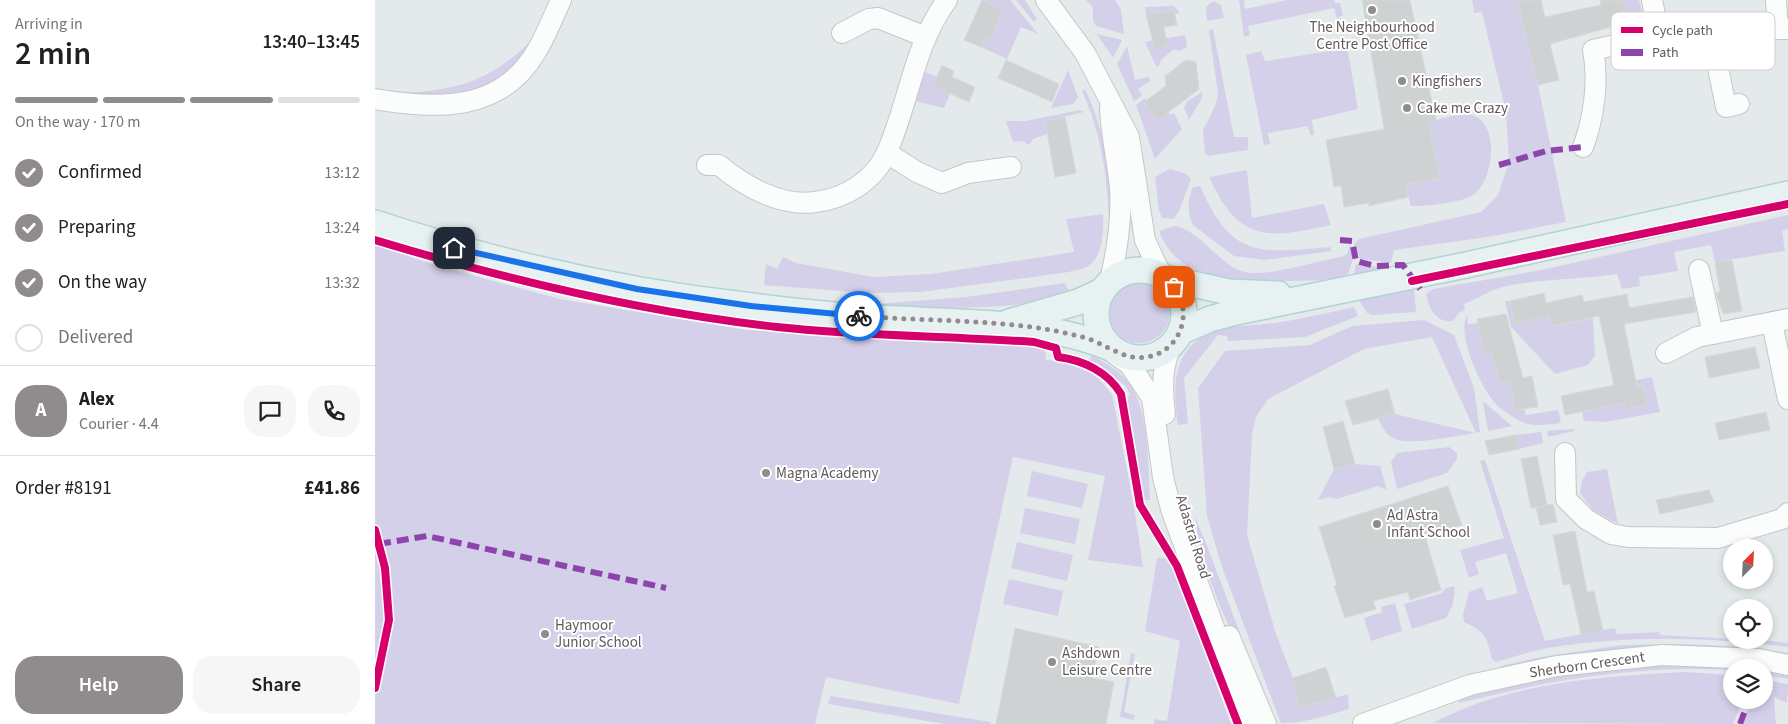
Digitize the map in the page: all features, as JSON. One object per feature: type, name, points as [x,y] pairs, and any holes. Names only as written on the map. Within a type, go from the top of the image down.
[{"type":"main road","points":[[375,223],[445,245],[527,266],[637,289],[751,306],[892,319],[1002,324],[1079,337],[1118,351],[1156,355],[1177,336],[1210,319],[1788,194]]},
{"type":"main road","points":[[1002,324],[1078,302],[1106,286],[1123,273],[1135,270],[1150,271],[1229,292],[1321,296]]},
{"type":"main road","points":[[1163,276],[1177,290],[1182,302],[1183,319],[1177,336]]},
{"type":"main road","points":[[1106,286],[1096,306],[1097,323],[1103,338],[1118,351]]},
{"type":"street","points":[[375,100],[433,106],[483,98],[502,90],[536,53],[561,0]]},
{"type":"street","points":[[707,165],[719,165],[737,180],[779,198],[803,204],[830,200],[851,192],[868,178],[887,153],[926,37],[947,0]]},
{"type":"street","points":[[1046,0],[1085,53],[1129,137],[1145,240],[1163,276]]},
{"type":"street","points":[[1776,0],[1783,29]]},
{"type":"street","points":[[842,33],[869,19],[878,18],[926,37]]},
{"type":"street","points":[[1583,147],[1594,96],[1595,61],[1593,50],[1611,46]]},
{"type":"street","points":[[1718,70],[1726,107],[1739,104]]},
{"type":"street","points":[[1106,286],[1117,249],[1120,189],[1111,138],[1109,102]]},
{"type":"street","points":[[887,153],[917,172],[942,183],[968,173],[1011,167]]},
{"type":"street","points":[[1699,270],[1713,334]]},
{"type":"street","points":[[1666,353],[1687,340],[1780,321],[1788,398]]},
{"type":"street","name":"Adastral Road","points":[[1177,336],[1166,364],[1162,390],[1168,441],[1182,507],[1205,577],[1266,724]]},
{"type":"street","points":[[1118,351],[1152,398]]},
{"type":"street","points":[[1118,351],[1147,376],[1163,477],[1171,509],[1249,724]]},
{"type":"street","points":[[1565,453],[1566,499],[1586,520],[1611,534],[1628,538],[1718,538],[1782,519],[1788,513]]},
{"type":"street","name":"Sherborn Crescent","points":[[1363,724],[1470,685],[1557,666],[1662,655],[1759,660],[1788,665]]},
{"type":"shaded area","points":[[982,0],[1010,0],[1038,34],[1021,27],[1007,59],[981,47],[985,37],[990,40],[1003,10]]},
{"type":"shaded area","points":[[1016,0],[1025,0],[1037,19],[1034,22]]},
{"type":"shaded area","points":[[1086,0],[1115,0],[1121,9],[1124,34],[1096,26],[1093,21],[1093,7]]},
{"type":"shaded area","points":[[1239,0],[1244,0],[1245,9],[1287,0],[1334,0],[1335,3],[1340,3],[1343,15],[1337,19],[1334,8],[1248,26],[1250,35],[1244,37]]},
{"type":"shaded area","points":[[1472,0],[1517,0],[1538,85],[1566,222],[1488,237],[1394,250],[1391,263],[1360,259],[1354,244],[1359,239],[1481,212],[1498,195],[1509,162],[1505,108],[1482,12],[1474,13]]},
{"type":"shaded area","points":[[1623,0],[1639,0],[1642,12],[1625,12]]},
{"type":"shaded area","points":[[1213,1],[1221,5],[1224,18],[1207,21],[1206,7]]},
{"type":"shaded area","points":[[1174,6],[1180,13],[1175,14],[1173,10],[1146,15],[1145,7]]},
{"type":"shaded area","points":[[1213,29],[1234,137],[1248,137],[1248,150],[1208,156],[1205,153],[1203,131],[1215,106],[1218,94],[1209,30]]},
{"type":"shaded area","points":[[1097,34],[1122,40],[1113,58]]},
{"type":"shaded area","points":[[1185,35],[1187,47],[1180,51],[1174,49],[1161,60],[1159,66],[1156,66],[1145,42]]},
{"type":"shaded area","points":[[1345,35],[1358,109],[1312,120],[1314,135],[1310,135],[1308,126],[1268,133],[1270,144],[1264,145],[1246,55],[1261,51],[1265,61],[1343,49],[1341,36]]},
{"type":"shaded area","points":[[531,41],[514,67],[493,86],[450,98],[392,94],[451,87],[483,76],[499,67]]},
{"type":"shaded area","points":[[1127,46],[1135,80],[1149,77],[1150,81],[1138,89],[1142,96],[1134,101],[1117,64]]},
{"type":"shaded area","points":[[1068,70],[1078,97],[1073,104],[1051,108]]},
{"type":"shaded area","points":[[925,72],[937,77],[950,94],[944,108],[915,101]]},
{"type":"shaded area","points":[[1085,89],[1098,122],[1106,153],[1113,220],[1109,219],[1107,186],[1102,154],[1089,106],[1082,91]]},
{"type":"shaded area","points":[[1202,92],[1202,98],[1189,120],[1184,107],[1188,101]]},
{"type":"shaded area","points":[[1145,98],[1146,101],[1144,102],[1158,120],[1168,112],[1170,115],[1174,113],[1182,129],[1155,159],[1136,105]]},
{"type":"shaded area","points":[[1080,110],[1084,112],[1046,121],[1047,134],[1033,139],[1029,145],[1022,141],[1013,142],[1006,121],[1026,121]]},
{"type":"shaded area","points":[[1456,115],[1472,115],[1481,120],[1487,129],[1491,141],[1491,154],[1485,179],[1480,189],[1467,198],[1442,204],[1411,206],[1405,185],[1440,178],[1428,122]]},
{"type":"shaded area","points":[[1170,169],[1186,174],[1191,179],[1179,211],[1173,219],[1162,218],[1159,210],[1155,177]]},
{"type":"shaded area","points":[[1247,170],[1252,218],[1324,204],[1331,225],[1290,233],[1273,233],[1258,231],[1244,225],[1220,199],[1209,177]]},
{"type":"shaded area","points":[[1200,186],[1212,210],[1224,227],[1236,239],[1250,246],[1266,250],[1330,247],[1332,251],[1265,260],[1234,256],[1193,225],[1189,211],[1189,201],[1193,187]]},
{"type":"shaded area","points":[[1103,214],[1103,235],[1097,256],[1086,267],[1069,272],[921,292],[867,293],[764,285],[766,264],[777,269],[783,257],[796,263],[874,277],[931,274],[1074,252],[1066,219]]},
{"type":"shaded area","points":[[1788,215],[1788,229],[1782,231],[1785,251],[1715,262],[1711,245],[1674,252],[1678,271],[1639,277],[1640,286],[1622,289],[1617,274],[1517,284],[1498,288],[1464,304],[1465,310],[1459,313],[1453,321],[1442,320],[1434,314],[1426,294],[1433,289],[1541,270]]},
{"type":"shaded area","points":[[1174,226],[1192,233],[1233,267],[1251,273],[1275,271],[1341,257],[1347,254],[1350,244],[1353,259],[1348,274],[1327,279],[1254,281],[1216,277],[1199,272],[1183,263],[1170,251],[1160,231]]},
{"type":"shaded area","name":"Magna Academy","points":[[375,245],[441,267],[560,299],[747,330],[1020,344],[1045,348],[1046,360],[1076,363],[1098,378],[1112,394],[1134,506],[1143,567],[1088,560],[1105,476],[1013,457],[959,704],[826,677],[815,724],[375,724]]},
{"type":"shaded area","points":[[1356,264],[1397,269],[1353,279]]},
{"type":"shaded area","points":[[1139,281],[1151,283],[1161,290],[1168,300],[1170,312],[1168,324],[1161,334],[1151,341],[1139,343],[1127,341],[1117,334],[1110,324],[1108,312],[1110,300],[1117,290],[1127,283]]},
{"type":"shaded area","points":[[1065,283],[1072,297],[999,306],[876,307],[876,304],[966,297]]},
{"type":"shaded area","points":[[1414,286],[1416,312],[1372,315],[1367,313],[1357,297]]},
{"type":"shaded area","points":[[1505,301],[1510,301],[1515,324],[1549,316],[1552,326],[1593,318],[1595,356],[1588,365],[1555,374],[1511,327]]},
{"type":"shaded area","points":[[1354,307],[1358,316],[1305,337],[1228,341],[1227,336],[1218,335],[1184,378],[1188,424],[1178,425],[1175,393],[1176,378],[1186,352],[1195,342],[1208,334],[1225,328],[1275,323]]},
{"type":"shaded area","points":[[1467,315],[1468,324],[1478,323],[1484,355],[1492,353],[1499,382],[1510,380],[1515,410],[1524,409],[1526,415],[1558,410],[1561,422],[1537,425],[1521,422],[1496,404],[1477,374],[1467,348],[1464,324]]},
{"type":"shaded area","points":[[1424,320],[1454,335],[1474,388],[1480,432],[1476,433],[1432,337],[1364,349],[1268,399],[1256,417],[1252,435],[1247,535],[1276,634],[1293,678],[1299,708],[1348,694],[1349,709],[1306,721],[1281,723],[1222,567],[1207,516],[1198,388],[1225,351],[1310,345],[1352,326]]},
{"type":"shaded area","points":[[1092,355],[1124,377],[1133,389],[1139,403],[1148,452],[1150,500],[1143,500],[1127,398],[1130,395],[1126,386],[1089,361]]},
{"type":"shaded area","points":[[1652,377],[1660,412],[1605,422],[1584,421],[1582,412],[1624,403],[1626,409],[1647,405],[1643,386],[1637,387],[1636,380]]},
{"type":"shaded area","points":[[1483,401],[1512,426],[1488,431]]},
{"type":"shaded area","points":[[1395,414],[1475,433],[1424,441],[1402,441],[1389,435],[1378,419]]},
{"type":"shaded area","points":[[1574,429],[1575,431],[1548,437],[1547,431]]},
{"type":"shaded area","points":[[1541,432],[1543,443],[1519,449],[1515,435]]},
{"type":"shaded area","points":[[1449,447],[1457,453],[1457,459],[1447,473],[1397,489],[1391,462],[1397,453]]},
{"type":"shaded area","points":[[1485,460],[1545,641],[1615,628],[1617,634],[1659,632],[1660,635],[1723,638],[1723,641],[1638,639],[1608,641],[1548,648],[1496,662],[1492,659],[1487,640],[1481,632],[1464,622],[1463,615],[1469,592],[1482,587],[1487,601],[1518,593],[1506,553],[1475,562],[1479,574],[1469,578],[1460,550],[1504,538],[1480,461]]},
{"type":"shaded area","points":[[1355,464],[1380,466],[1387,490],[1378,486],[1337,499],[1329,497],[1318,500],[1334,469]]},
{"type":"shaded area","points":[[1607,469],[1618,524],[1593,510],[1580,493],[1582,481],[1587,472]]},
{"type":"shaded area","points":[[1032,471],[1088,484],[1082,508],[1027,496]]},
{"type":"shaded area","points":[[1025,508],[1080,519],[1075,544],[1020,533]]},
{"type":"shaded area","points":[[1195,517],[1267,705],[1234,638],[1213,588],[1198,540]]},
{"type":"shaded area","points":[[1017,542],[1073,555],[1067,581],[1011,568]]},
{"type":"shaded area","points":[[1157,558],[1169,558],[1231,724],[1154,724],[1154,719],[1167,721],[1180,641],[1145,631]]},
{"type":"shaded area","points":[[1009,579],[1063,591],[1058,616],[1003,604]]},
{"type":"shaded area","points":[[1453,586],[1455,588],[1453,604],[1446,618],[1412,629],[1404,604],[1442,593],[1445,589]]},
{"type":"shaded area","points":[[1395,603],[1402,631],[1371,641],[1364,618],[1382,612],[1381,607]]},
{"type":"shaded area","points":[[1773,641],[1788,643],[1788,647],[1773,646]]},
{"type":"shaded area","points":[[1622,645],[1723,646],[1723,649],[1755,649],[1788,653],[1788,657],[1504,668],[1501,666],[1541,657]]},
{"type":"shaded area","points":[[1131,653],[1135,654],[1124,712],[1135,715],[1134,720],[1120,717]]},
{"type":"shaded area","points":[[1684,662],[1723,667],[1723,670],[1661,670],[1594,676],[1527,687],[1459,703],[1458,699],[1509,684],[1554,675]]},
{"type":"shaded area","points":[[1685,672],[1723,674],[1723,709],[1739,709],[1733,724],[1433,723],[1461,709],[1523,690],[1588,679]]},
{"type":"shaded area","points":[[1773,672],[1788,675],[1788,679],[1773,676]]},
{"type":"shaded area","points":[[1773,681],[1788,684],[1787,703],[1774,697],[1776,724],[1742,724],[1748,709],[1773,709]]},
{"type":"shaded area","points":[[830,696],[991,722],[990,724],[945,724],[828,704]]},
{"type":"building","points":[[982,0],[1003,10],[990,40],[985,37],[981,47],[964,40]]},
{"type":"building","points":[[1362,0],[1410,0],[1436,120],[1428,122],[1440,178],[1405,185],[1408,197],[1369,206],[1369,203],[1344,207],[1341,186],[1334,187],[1326,140],[1384,129]]},
{"type":"building","points":[[1517,0],[1541,0],[1545,17],[1601,5],[1600,0],[1623,0],[1626,12],[1611,12],[1611,27],[1550,44],[1559,80],[1538,85]]},
{"type":"building","points":[[1174,10],[1177,25],[1164,27],[1167,46],[1155,49],[1146,15]]},
{"type":"building","points":[[1006,60],[1059,84],[1052,102],[998,78]]},
{"type":"building","points":[[1186,60],[1196,62],[1199,89],[1158,120],[1144,102],[1166,86],[1165,76]]},
{"type":"building","points":[[942,65],[954,71],[952,77],[975,87],[969,102],[933,86]]},
{"type":"building","points":[[1065,117],[1076,173],[1055,177],[1045,121]]},
{"type":"building","points":[[1732,260],[1742,311],[1723,314],[1716,293],[1720,292],[1715,262]]},
{"type":"building","points":[[1544,293],[1546,303],[1582,295],[1584,302],[1627,294],[1629,308],[1693,297],[1696,312],[1624,324],[1637,387],[1643,386],[1647,405],[1625,409],[1624,403],[1565,415],[1561,396],[1614,385],[1599,316],[1552,326],[1549,316],[1515,324],[1510,301]]},
{"type":"building","points":[[1506,314],[1523,378],[1532,376],[1538,407],[1515,410],[1510,380],[1499,383],[1492,353],[1484,355],[1477,319]]},
{"type":"building","points":[[1755,347],[1760,368],[1709,378],[1705,357]]},
{"type":"building","points":[[1388,389],[1395,414],[1353,425],[1345,401]]},
{"type":"building","points":[[1766,412],[1770,430],[1719,440],[1715,423]]},
{"type":"building","points":[[1343,421],[1355,464],[1334,469],[1323,427]]},
{"type":"building","points":[[1515,435],[1519,449],[1489,455],[1485,441]]},
{"type":"building","points":[[1537,456],[1547,505],[1531,508],[1521,459]]},
{"type":"building","points":[[1448,486],[1462,525],[1425,536],[1441,590],[1410,600],[1408,592],[1373,601],[1376,609],[1345,618],[1334,586],[1337,585],[1319,527]]},
{"type":"building","points":[[1709,490],[1714,502],[1660,514],[1656,500]]},
{"type":"building","points":[[1553,504],[1557,522],[1540,525],[1536,508]]},
{"type":"building","points":[[1575,531],[1587,592],[1594,591],[1603,631],[1581,634],[1570,584],[1563,585],[1553,535]]},
{"type":"building","name":"Ashdown Leisure Centre","points":[[1015,628],[1099,647],[1092,678],[1114,682],[1106,724],[996,724]]},
{"type":"building","points":[[1326,667],[1336,698],[1299,708],[1293,678]]},
{"type":"marked path","points":[[1499,165],[1546,151],[1583,147]]},
{"type":"marked path","points":[[1340,240],[1352,241],[1356,261],[1375,266],[1403,265],[1420,289]]},
{"type":"marked path","points":[[379,544],[427,536],[666,588]]},
{"type":"marked path","points":[[1740,724],[1746,709]]},
{"type":"cycle path","points":[[1412,281],[1788,204]]},
{"type":"cycle path","points":[[375,240],[524,281],[675,313],[726,321],[809,330],[1034,342],[1056,348],[1058,357],[1077,361],[1094,368],[1109,379],[1121,394],[1140,505],[1177,566],[1238,724]]},
{"type":"cycle path","points":[[375,530],[385,568],[389,620],[375,688]]},
{"type":"way so far","points":[[859,316],[1002,324],[1088,339],[1125,355],[1143,358],[1156,355],[1165,350],[1180,332],[1184,311],[1181,298],[1174,287]]},
{"type":"place","name":"The Neighbourhood Centre Post Office","points":[[1372,10]]},
{"type":"place","name":"Kingfishers","points":[[1402,81]]},
{"type":"place","name":"Cake me Crazy","points":[[1407,108]]},
{"type":"place","name":"Magna Academy","points":[[766,473]]},
{"type":"place","name":"Ad Astra Infant School","points":[[1377,524]]},
{"type":"place","name":"Haymoor Junior School","points":[[545,634]]},
{"type":"place","name":"Ashdown Leisure Centre","points":[[1052,662]]},
{"type":"route","points":[[454,248],[527,266],[637,289],[751,306],[859,316]]}]
